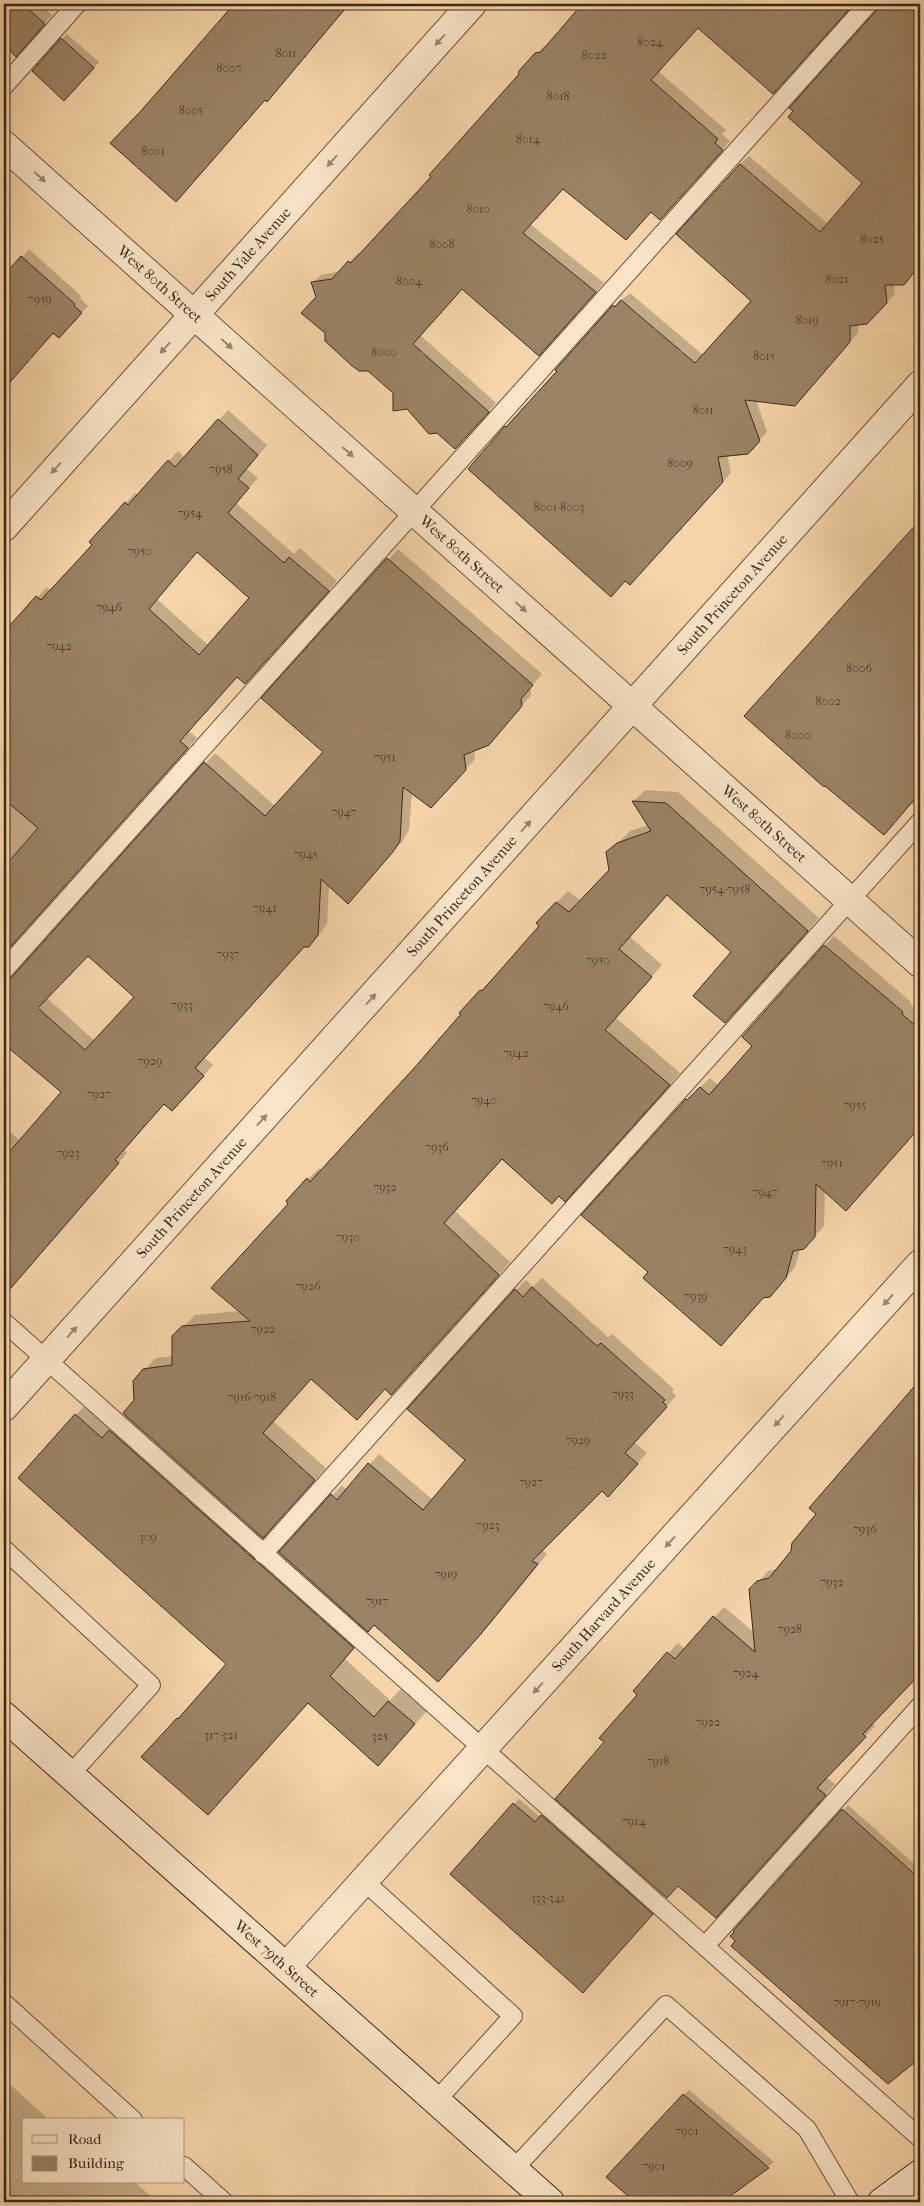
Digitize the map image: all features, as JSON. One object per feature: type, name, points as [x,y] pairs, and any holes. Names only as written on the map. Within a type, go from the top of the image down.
[{"type":"street","name":"South Yale Avenue","points":[[4,527],[472,4]]},
{"type":"street","name":"West 80th Street","points":[[4,145],[920,963]]},
{"type":"street","name":"South Princeton Avenue","points":[[4,1407],[920,386]]},
{"type":"street","name":"South Harvard Avenue","points":[[286,1968],[920,1264]]},
{"type":"street","name":"West 79th Street","points":[[4,1716],[550,2202]]},
{"type":"street","points":[[882,2202],[920,2174]]},
{"type":"lane","points":[[4,86],[77,4]]},
{"type":"lane","points":[[4,970],[868,4]]},
{"type":"lane","points":[[264,1554],[920,822]]},
{"type":"lane","points":[[4,1322],[920,2138]]},
{"type":"lane","points":[[4,1549],[151,1685],[70,1775]]},
{"type":"lane","points":[[705,1946],[920,1706]]},
{"type":"lane","points":[[364,1881],[513,2016],[436,2101]]},
{"type":"lane","points":[[4,2003],[131,2118]]},
{"type":"lane","points":[[513,2170],[666,2005],[807,2129],[850,2202]]},
{"type":"lane","points":[[185,2167],[224,2202]]},
{"type":"building","points":[[4,4],[23,4],[45,24],[16,57],[4,45]]},
{"type":"building","points":[[234,4],[349,4],[267,102],[265,100],[176,202],[110,143],[141,111]]},
{"type":"building","points":[[582,4],[854,4],[773,94],[698,28],[651,80],[718,139],[715,143],[723,150],[660,220],[651,212],[626,240],[563,189],[523,233],[596,292],[539,356],[462,289],[413,344],[489,412],[455,449],[437,433],[429,434],[407,409],[393,411],[393,393],[368,371],[359,371],[351,365],[325,341],[325,333],[301,313],[316,297],[311,282],[332,279],[348,261],[351,263],[431,177],[429,175],[519,74],[518,72],[535,53],[541,52]]},
{"type":"building","points":[[878,4],[920,4],[920,265],[904,285],[885,285],[887,303],[867,324],[850,326],[850,342],[795,406],[745,400],[760,441],[748,454],[718,457],[723,482],[630,585],[625,581],[611,597],[468,469],[505,426],[557,371],[555,370],[613,305],[615,307],[621,300],[695,363],[751,301],[676,234],[740,164],[820,232],[862,183],[788,117],[793,111],[789,108],[876,11]]},
{"type":"building","points":[[61,38],[94,68],[64,101],[32,71]]},
{"type":"building","points":[[21,256],[75,304],[74,306],[82,313],[59,338],[53,333],[4,389],[4,275]]},
{"type":"building","points":[[218,419],[258,455],[238,479],[249,488],[228,513],[284,563],[289,557],[329,591],[245,684],[237,677],[180,741],[188,748],[4,954],[4,867],[38,828],[4,799],[4,632],[36,596],[41,600],[92,545],[89,542],[125,502],[128,505],[168,460],[175,467]],"holes":[[[197,552],[249,598],[199,655],[149,609]]]},
{"type":"building","points":[[920,520],[920,793],[884,835],[824,787],[744,716]]},
{"type":"building","points":[[387,558],[533,685],[521,699],[522,706],[489,745],[464,755],[466,770],[431,808],[403,787],[400,841],[348,904],[321,879],[318,935],[309,947],[304,947],[195,1068],[204,1076],[172,1111],[164,1104],[115,1160],[119,1163],[4,1296],[4,1158],[61,1092],[4,1044],[4,980],[12,977],[204,762],[265,816],[323,752],[261,698]],"holes":[[[88,956],[134,997],[85,1050],[38,1008]]]},
{"type":"building","points":[[632,801],[666,803],[808,931],[725,1023],[693,996],[731,952],[667,895],[619,949],[652,977],[605,1030],[670,1085],[565,1202],[559,1196],[552,1204],[502,1159],[444,1223],[499,1275],[391,1395],[385,1389],[357,1420],[311,1379],[263,1433],[315,1480],[263,1538],[123,1413],[134,1400],[133,1381],[143,1369],[172,1365],[172,1336],[182,1326],[250,1321],[211,1288],[288,1204],[286,1201],[307,1178],[310,1182],[416,1066],[461,1014],[459,1013],[480,990],[482,991],[539,926],[536,923],[556,902],[569,912],[609,870],[606,852],[617,843],[651,831]]},
{"type":"building","points":[[824,945],[903,1012],[902,1014],[920,1030],[920,1127],[846,1211],[816,1184],[815,1237],[804,1249],[793,1251],[786,1278],[770,1297],[763,1298],[721,1346],[643,1278],[648,1272],[581,1215],[686,1099],[700,1087],[709,1095],[752,1046],[742,1037]]},
{"type":"building","points":[[532,1287],[597,1346],[601,1343],[665,1400],[663,1402],[667,1407],[625,1453],[638,1464],[608,1497],[602,1491],[532,1561],[538,1564],[480,1635],[438,1682],[374,1625],[368,1632],[279,1552],[331,1494],[337,1500],[368,1463],[423,1510],[465,1460],[407,1409],[515,1289],[523,1297]]},
{"type":"building","points":[[920,1380],[920,1674],[863,1734],[866,1737],[817,1788],[826,1795],[716,1918],[678,1886],[667,1898],[555,1799],[604,1742],[599,1738],[637,1695],[633,1691],[667,1652],[675,1659],[713,1616],[755,1652],[749,1589],[757,1581],[769,1578],[791,1551],[792,1543],[816,1514],[809,1508]]},
{"type":"building","points":[[75,1414],[102,1438],[109,1430],[354,1648],[330,1676],[374,1717],[388,1701],[415,1724],[378,1766],[308,1703],[208,1815],[141,1757],[178,1719],[226,1664],[18,1478]]},
{"type":"building","points":[[513,1803],[535,1822],[541,1815],[653,1914],[583,1993],[450,1874]]},
{"type":"building","points":[[842,1809],[920,1879],[920,2058],[888,2084],[731,1946],[735,1941],[730,1936],[733,1931]]},
{"type":"building","points":[[683,2094],[769,2168],[722,2202],[635,2202],[606,2177]]}]
